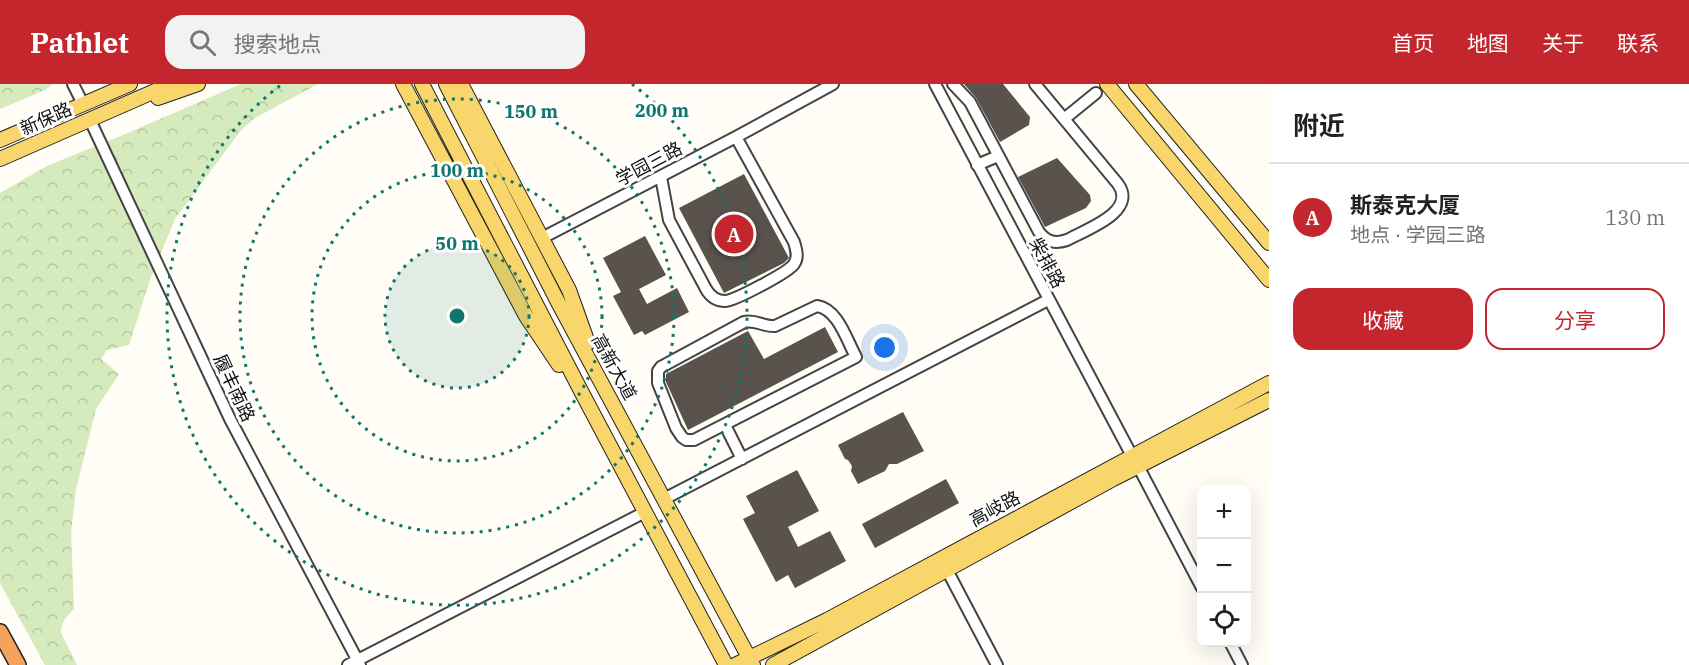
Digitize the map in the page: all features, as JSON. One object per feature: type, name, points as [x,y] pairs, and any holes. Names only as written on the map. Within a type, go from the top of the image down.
[{"type":"highway","points":[[0,632],[18,665]]},
{"type":"main road","name":"新保路","points":[[0,140],[130,84]]},
{"type":"main road","name":"新保路","points":[[0,159],[171,84]]},
{"type":"main road","points":[[90,120],[198,84]]},
{"type":"main road","points":[[403,84],[526,316],[561,368],[581,391]]},
{"type":"main road","points":[[422,84],[726,665]]},
{"type":"main road","name":"高新大道","points":[[446,84],[559,304],[751,662]]},
{"type":"main road","points":[[461,84],[569,290],[601,379]]},
{"type":"main road","points":[[1136,84],[1269,243]]},
{"type":"main road","points":[[1101,88],[1269,280]]},
{"type":"main road","name":"高岐路","points":[[773,665],[947,570],[1269,382]]},
{"type":"main road","name":"高岐路","points":[[735,665],[751,662],[827,620],[1135,461],[1269,400]]},
{"type":"street","points":[[74,84],[83,104]]},
{"type":"street","name":"学园三路","points":[[542,238],[662,177],[833,84]]},
{"type":"street","name":"柴排路","points":[[935,84],[1197,579]]},
{"type":"street","points":[[953,84],[970,102],[1036,228],[1046,240],[1054,242],[1067,240],[1110,216],[1121,205],[1122,189],[1035,84]]},
{"type":"street","points":[[1064,119],[1101,88]]},
{"type":"street","name":"履丰南路","points":[[90,120],[230,419],[355,663]]},
{"type":"street","points":[[662,177],[669,220],[709,294],[725,301],[762,284],[792,267],[797,254],[794,242],[736,137]]},
{"type":"street","points":[[977,165],[998,156]]},
{"type":"street","points":[[664,499],[1048,300]]},
{"type":"street","points":[[817,306],[823,307],[832,314],[856,357],[725,425],[694,440],[686,440],[682,437],[676,428],[658,383],[658,371],[749,320],[775,326],[817,306]]},
{"type":"street","points":[[725,425],[742,459]]},
{"type":"street","points":[[355,663],[645,512]]},
{"type":"street","points":[[947,570],[997,665]]},
{"type":"street","points":[[1233,647],[1242,665]]},
{"type":"green space","points":[[0,84],[53,84],[45,90],[0,109]]},
{"type":"green space","points":[[241,84],[318,84],[255,118],[242,129],[175,219],[151,277],[129,345],[107,350],[101,359],[119,374],[96,409],[76,489],[71,533],[74,609],[63,622],[61,633],[77,665],[45,665],[0,583],[0,193],[47,166]]},
{"type":"building","points":[[964,84],[1003,84],[1030,117],[1029,125],[1000,142],[976,98]]},
{"type":"building","points":[[1057,158],[1090,195],[1091,201],[1086,208],[1045,227],[1018,177]]},
{"type":"building","points":[[744,174],[789,258],[784,263],[724,293],[679,208]]},
{"type":"building","points":[[645,236],[666,275],[639,289],[647,304],[677,288],[689,312],[645,335],[642,331],[634,335],[613,296],[621,292],[603,258]]},
{"type":"building","points":[[825,327],[838,352],[688,430],[666,382],[666,374],[748,331],[764,359]]},
{"type":"building","points":[[903,412],[924,451],[897,464],[889,464],[885,471],[858,484],[851,471],[852,466],[845,459],[838,445]]},
{"type":"building","points":[[797,470],[819,511],[788,527],[798,547],[830,531],[846,561],[795,588],[788,575],[776,582],[743,519],[755,513],[746,496]]},
{"type":"building","points":[[946,479],[959,503],[875,548],[862,524]]},
{"type":"place","name":"斯泰克大厦","points":[[734,234]]}]
